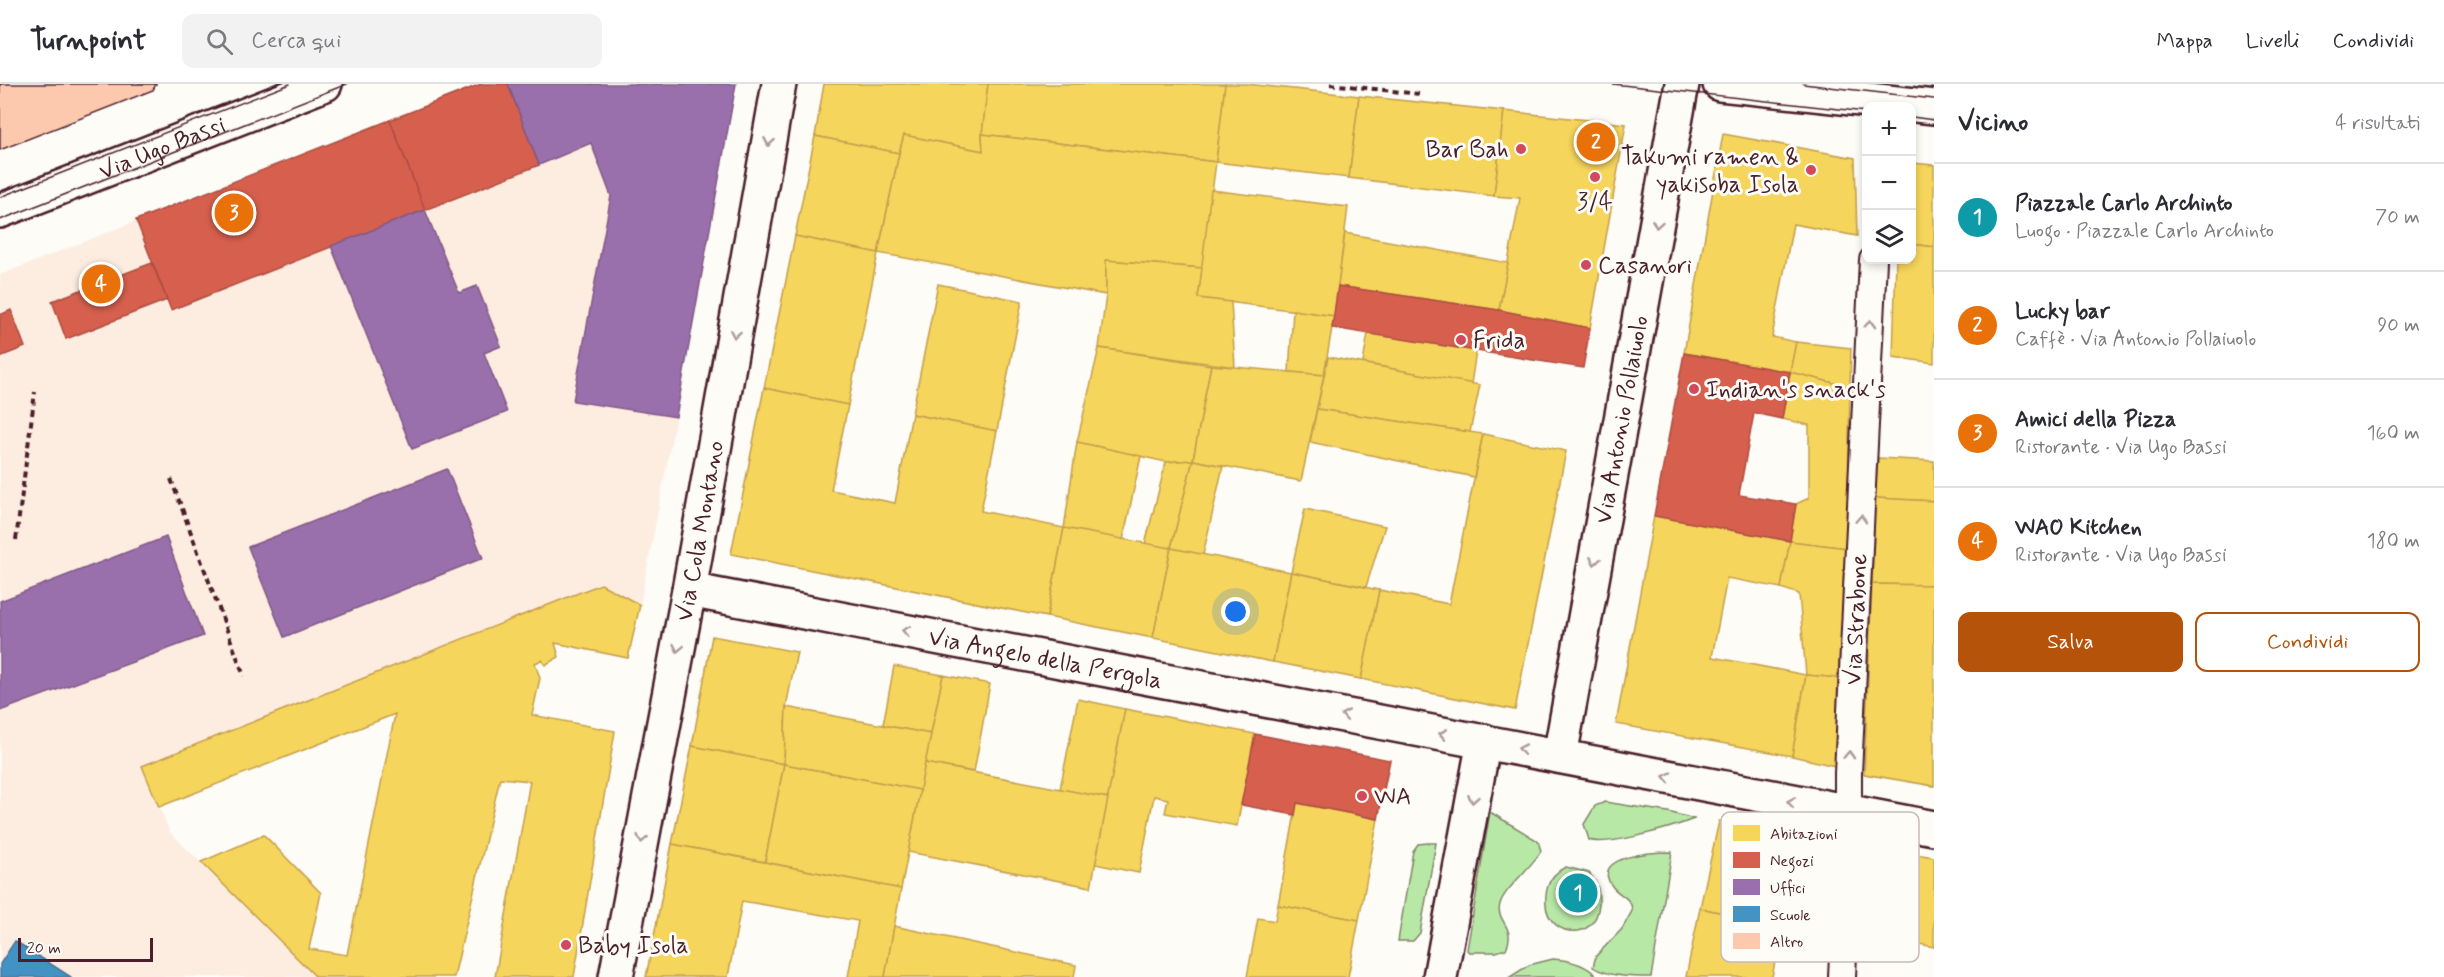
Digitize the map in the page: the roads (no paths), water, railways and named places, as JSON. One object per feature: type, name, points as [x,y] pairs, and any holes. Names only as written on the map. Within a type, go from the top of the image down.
[{"type":"street","name":"Via Ugo Bassi","points":[[0,211],[325,84]]},
{"type":"street","name":"Via Cola Montano","points":[[616,977],[689,590],[779,84]]},
{"type":"street","name":"Via Antonio Pollaiuolo","points":[[1560,756],[1682,84]]},
{"type":"street","points":[[1720,84],[1864,102]]},
{"type":"street","points":[[1916,106],[1934,107]]},
{"type":"street","name":"Via Angelo della Pergola","points":[[689,590],[1484,741],[1843,812]]},
{"type":"street","points":[[1440,977],[1484,741]]},
{"type":"street","points":[[1919,825],[1934,828]]},
{"type":"lane","name":"Via Strabone","points":[[1848,812],[1873,264]]},
{"type":"lane","name":"Via Strabone","points":[[1842,977],[1843,962]]},
{"type":"tram line","points":[[0,197],[290,84]]},
{"type":"tram line","points":[[0,220],[347,84]]},
{"type":"tram line","points":[[1613,84],[1862,112]]},
{"type":"tram line","points":[[1803,84],[1934,99]]},
{"type":"tram line","points":[[1916,118],[1934,120]]},
{"type":"place","name":"Lucky bar","points":[[1596,142]]},
{"type":"place","name":"Bar Bah","points":[[1521,149]]},
{"type":"place","name":"Takumi ramen & yakisoba Isola","points":[[1811,170]]},
{"type":"place","name":"3/4","points":[[1595,177]]},
{"type":"place","name":"Amici della Pizza","points":[[234,213]]},
{"type":"place","name":"Casanori","points":[[1586,265]]},
{"type":"place","name":"WAO Kitchen","points":[[101,284]]},
{"type":"place","name":"Frida","points":[[1461,340]]},
{"type":"place","name":"Indian's snack's","points":[[1694,389]]},
{"type":"place","name":"WA","points":[[1362,796]]},
{"type":"place","name":"Piazzale Carlo Archinto","points":[[1578,893]]},
{"type":"place","name":"Baby Isola","points":[[566,945]]}]
